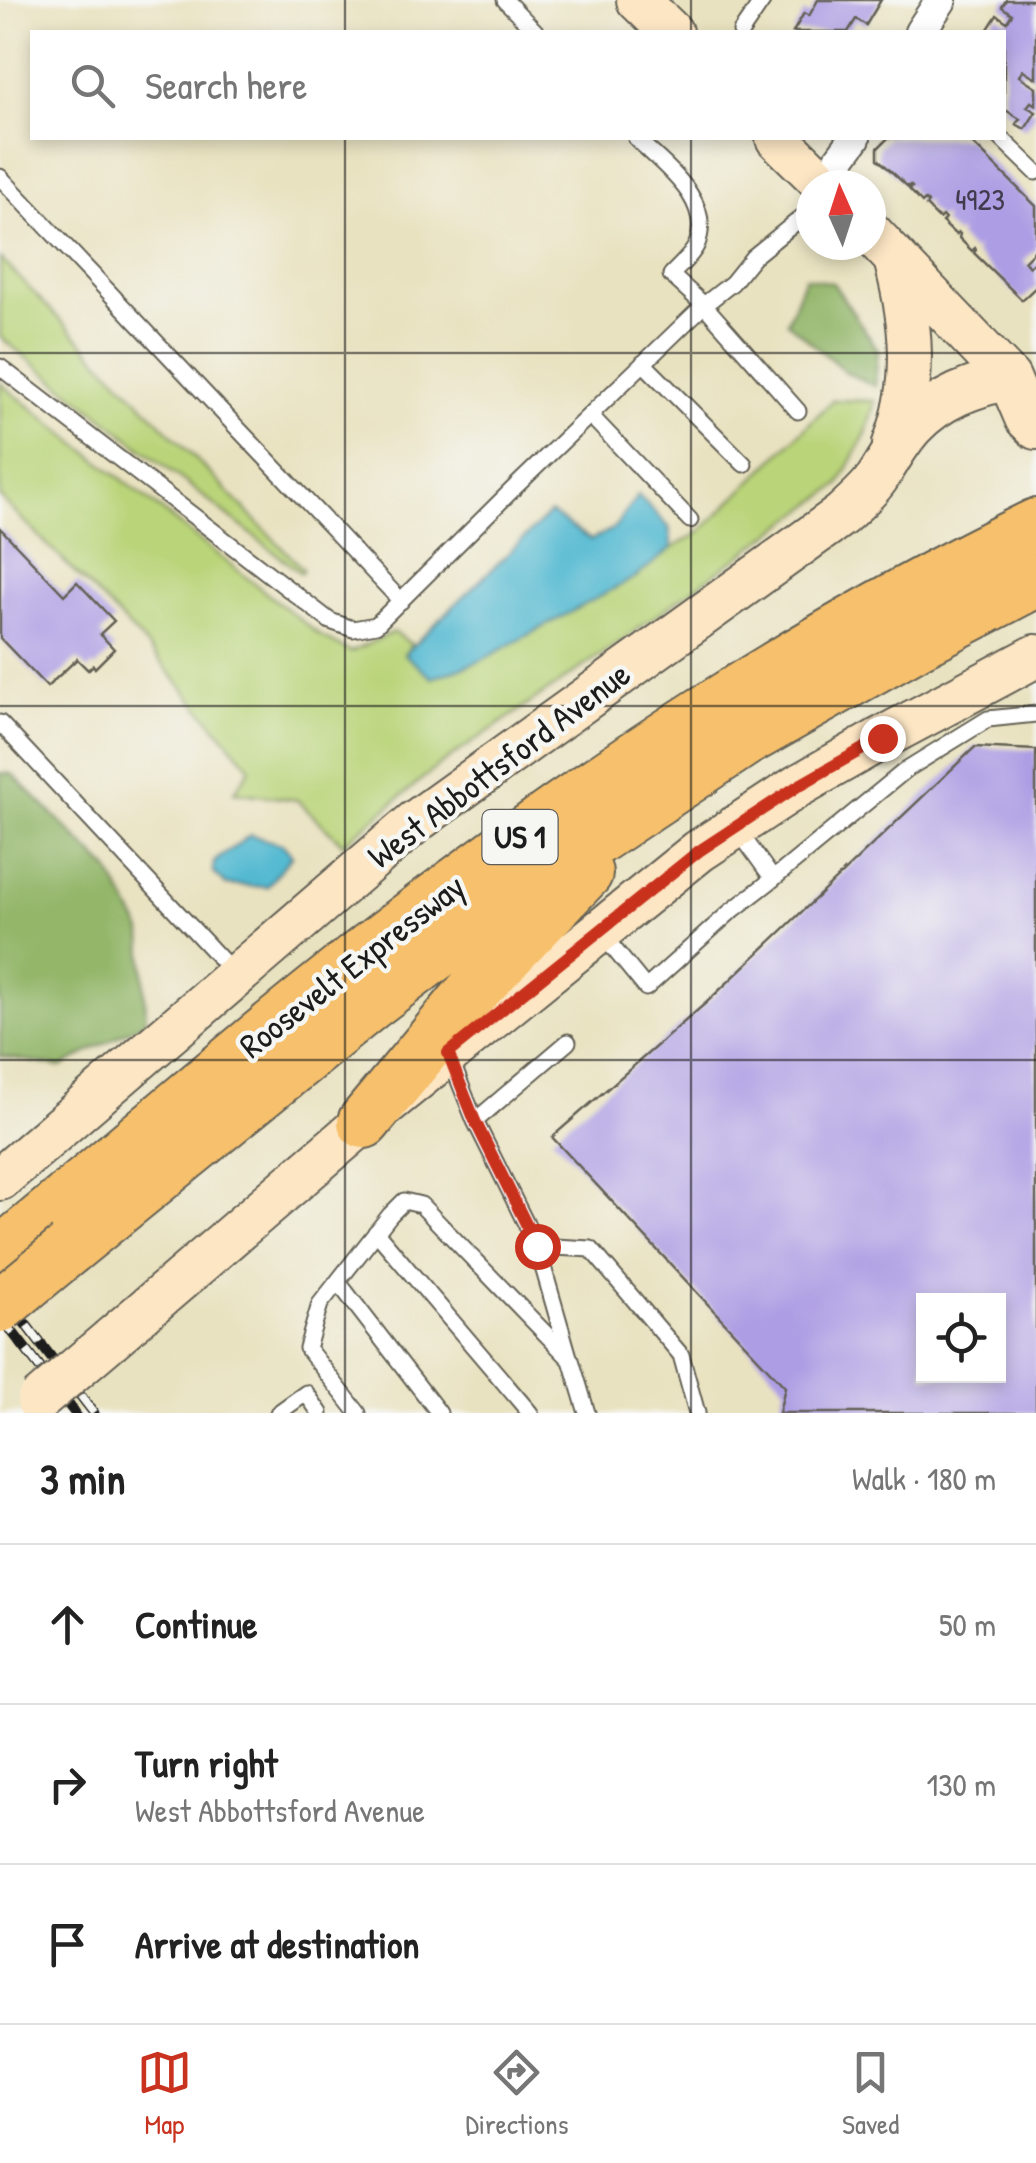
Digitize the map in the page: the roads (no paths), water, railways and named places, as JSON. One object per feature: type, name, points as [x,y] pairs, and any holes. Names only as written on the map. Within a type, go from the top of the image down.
[{"type":"highway","name":"Roosevelt Expressway","points":[[0,1306],[58,1232],[189,1096],[383,938],[602,779],[734,691],[814,643],[1036,525]]},
{"type":"highway","name":"Roosevelt Expressway","points":[[0,1254],[58,1232],[289,1068],[530,882],[666,791],[823,694],[1036,581]]},
{"type":"highway","points":[[364,1122],[471,994],[666,791]]},
{"type":"street","points":[[638,0],[669,30]]},
{"type":"street","points":[[921,30],[941,0]]},
{"type":"street","points":[[779,140],[802,170]]},
{"type":"street","points":[[834,170],[854,140]]},
{"type":"street","points":[[886,249],[1023,383],[1026,418],[1036,428]]},
{"type":"street","points":[[886,253],[906,300],[911,374],[904,412],[888,460]]},
{"type":"street","name":"West Abbottsford Avenue","points":[[9,1172],[386,846],[448,797],[840,516],[876,480],[913,426],[937,405],[964,390],[1023,383]]},
{"type":"street","points":[[31,1407],[364,1122],[699,851],[798,786],[1036,656]]},
{"type":"lane","points":[[505,0],[534,30]]},
{"type":"lane","points":[[742,30],[763,0]]},
{"type":"lane","points":[[638,140],[691,194],[698,209],[700,230],[696,248],[670,275],[704,305],[798,411]]},
{"type":"lane","points":[[1002,140],[1036,172]]},
{"type":"lane","points":[[0,177],[401,601]]},
{"type":"lane","points":[[0,367],[330,621],[353,629],[376,625],[704,305],[732,283],[796,215]]},
{"type":"lane","points":[[644,363],[744,464]]},
{"type":"lane","points":[[590,415],[690,520]]},
{"type":"lane","points":[[601,932],[646,988],[729,913],[907,770],[988,719],[1036,714]]},
{"type":"lane","points":[[0,723],[236,976]]},
{"type":"lane","points":[[735,826],[773,879]]},
{"type":"lane","points":[[475,1121],[568,1042]]},
{"type":"lane","points":[[448,1053],[475,1121],[537,1246],[588,1413]]},
{"type":"lane","points":[[358,1413],[307,1348],[320,1304],[404,1201],[422,1204],[570,1360]]},
{"type":"lane","points":[[376,1232],[530,1413]]},
{"type":"lane","points":[[537,1246],[591,1249],[681,1356],[697,1413]]},
{"type":"lane","points":[[338,1282],[439,1413]]},
{"type":"lane","points":[[278,1413],[306,1393],[320,1413]]},
{"type":"water","points":[[638,495],[669,527],[672,548],[636,577],[478,662],[432,678],[404,654],[550,513],[591,540],[614,528]]},
{"type":"water","points":[[250,835],[282,844],[292,855],[267,887],[226,885],[213,872],[214,862]]},
{"type":"railway","points":[[0,1291],[94,1413]]},
{"type":"railway","points":[[0,1316],[75,1413]]}]
